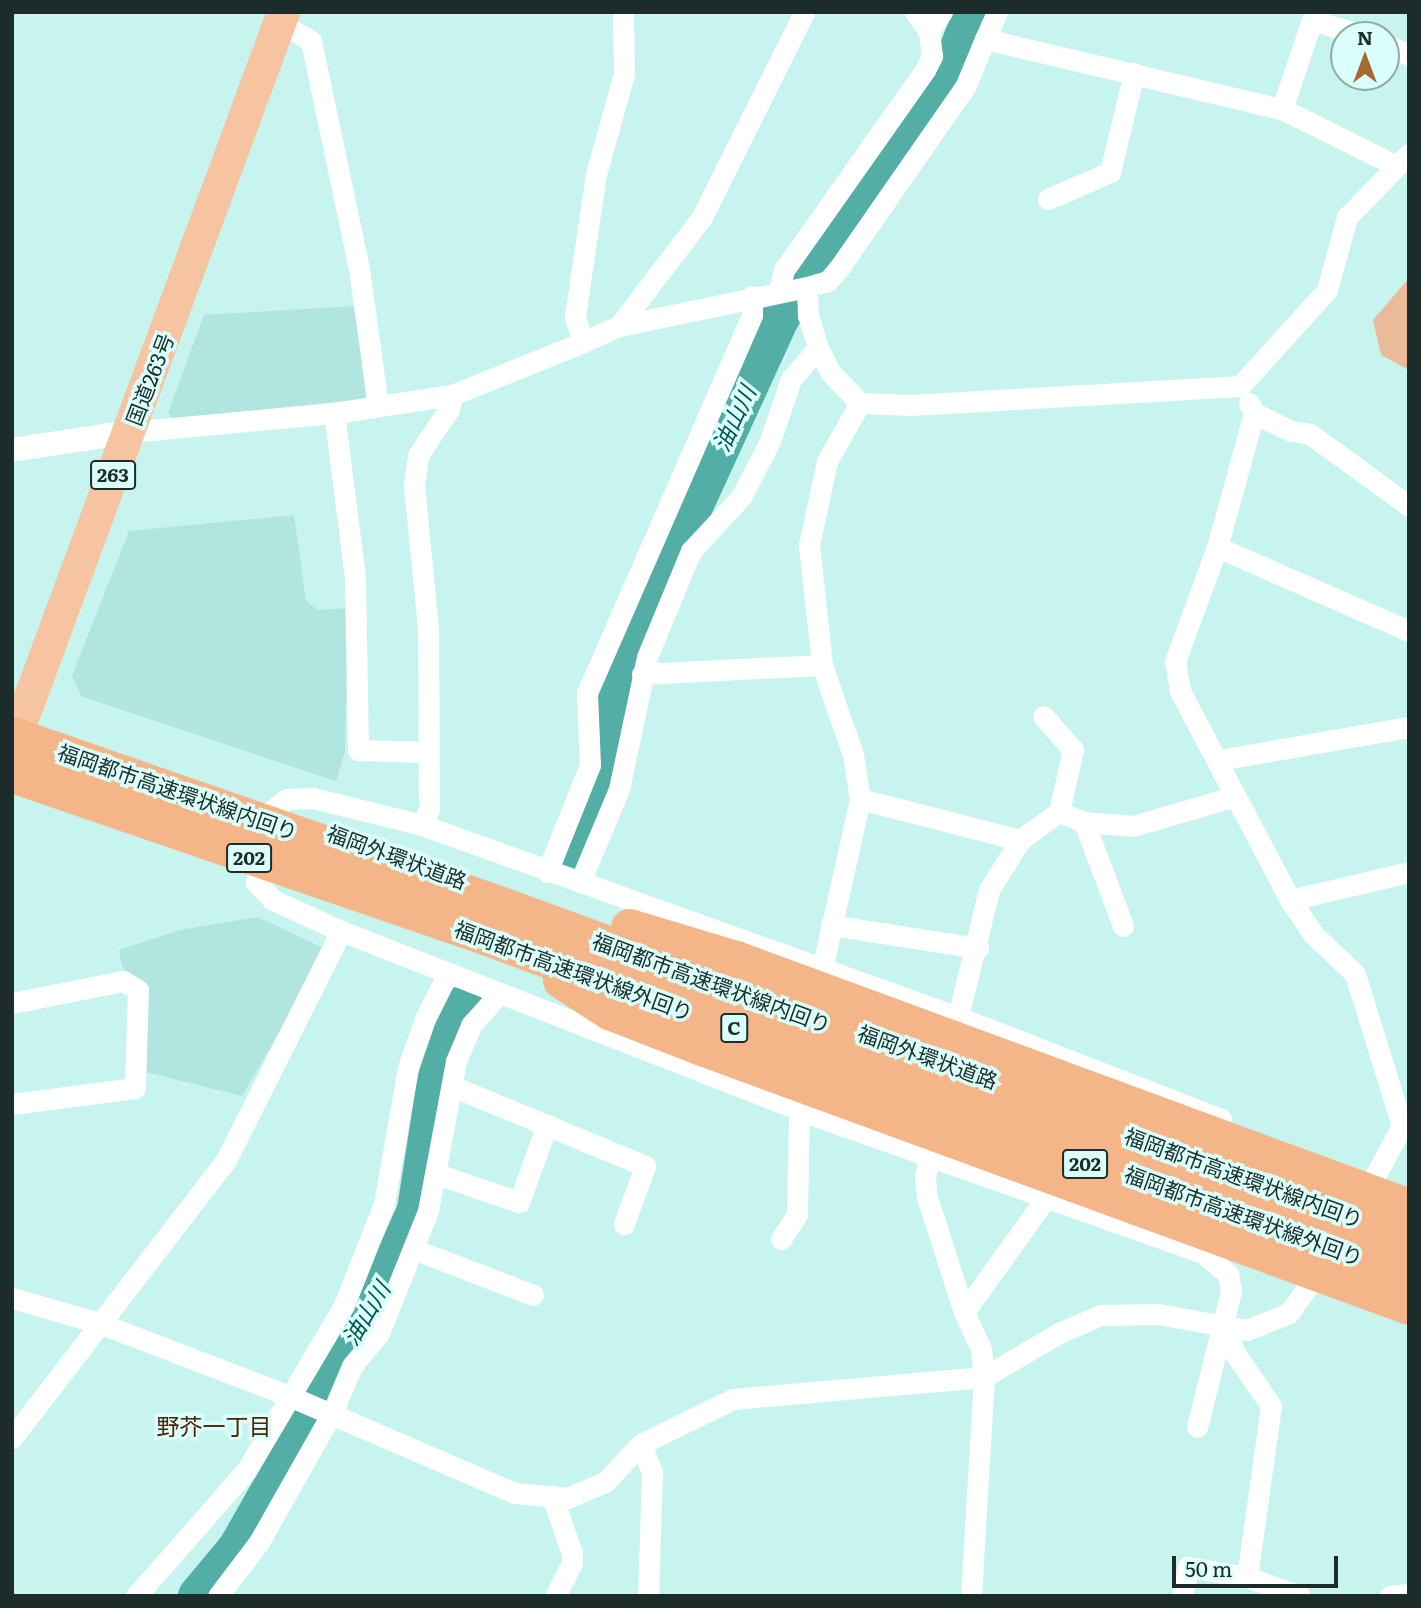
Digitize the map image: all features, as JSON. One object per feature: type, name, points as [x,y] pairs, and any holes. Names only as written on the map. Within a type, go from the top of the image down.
[{"type":"highway","name":"国道263号","points":[[14,732],[129,432],[281,17]]},
{"type":"highway","name":"福岡外環状道路","points":[[14,732],[271,811],[515,898],[785,1003],[1409,1231]]},
{"type":"highway","name":"福岡都市高速環状線内回り","points":[[14,732],[496,902],[1409,1237]]},
{"type":"highway","name":"福岡都市高速環状線外回り","points":[[12,774],[484,936],[1409,1278]]},
{"type":"highway","name":"202","points":[[12,780],[261,862],[520,954],[760,1046],[1409,1278]]},
{"type":"highway","points":[[554,914],[631,928],[736,960],[1409,1207]]},
{"type":"highway","points":[[520,954],[608,1011],[1409,1306]]},
{"type":"street","points":[[583,342],[575,317],[596,174],[624,74],[623,12]]},
{"type":"street","points":[[619,326],[702,217],[804,12]]},
{"type":"street","points":[[779,290],[784,270],[925,70],[932,56],[929,32],[915,12]]},
{"type":"street","points":[[929,32],[942,12]]},
{"type":"street","points":[[12,450],[129,432],[334,413],[453,395],[619,326],[828,281],[966,85],[997,12]]},
{"type":"street","points":[[281,17],[311,41],[359,269],[378,406]]},
{"type":"street","points":[[1282,109],[1312,20],[1330,26]]},
{"type":"street","points":[[807,286],[808,316],[818,348],[830,372],[860,403],[911,405],[1240,386],[1327,290],[1347,217],[1403,160],[1282,109],[985,39]]},
{"type":"street","points":[[1048,199],[1110,172],[1134,73]]},
{"type":"street","points":[[547,872],[590,765],[587,693],[752,315],[752,296]]},
{"type":"street","points":[[580,882],[619,789],[642,674],[691,551],[741,497],[770,440],[791,380],[818,348]]},
{"type":"street","points":[[1240,386],[1254,413],[1291,431],[1310,433],[1409,506]]},
{"type":"street","points":[[422,825],[429,809],[426,752],[428,628],[414,485],[418,455],[449,409],[453,395]]},
{"type":"street","points":[[822,969],[860,799],[853,755],[822,665],[810,527],[827,461],[860,403]]},
{"type":"street","points":[[334,413],[355,578],[358,750],[426,752]]},
{"type":"street","points":[[12,1298],[99,1323],[287,1395],[515,1493],[567,1497],[604,1482],[641,1444],[733,1399],[984,1377],[1059,1332],[1101,1314],[1158,1314],[1247,1330],[1289,1313],[1333,1251],[1405,1125],[1355,974],[1313,934],[1290,900],[1219,760],[1180,691],[1175,662],[1217,547],[1254,413]]},
{"type":"street","points":[[1217,547],[1409,631]]},
{"type":"street","points":[[642,674],[822,665]]},
{"type":"street","points":[[958,1017],[978,948],[989,890],[1020,840],[1059,812],[1073,750],[1043,716]]},
{"type":"street","points":[[1219,760],[1409,727]]},
{"type":"street","points":[[1059,812],[1084,822],[1133,826],[1236,796]]},
{"type":"street","points":[[271,811],[287,799],[313,799],[422,825],[958,1017],[1372,1180],[1409,1191]]},
{"type":"street","points":[[860,799],[1020,840]]},
{"type":"street","points":[[1084,822],[1123,926]]},
{"type":"street","points":[[261,862],[256,882],[273,900],[341,931],[799,1110],[1203,1253],[1228,1274],[1231,1291],[1225,1328],[1197,1427]]},
{"type":"street","points":[[1290,900],[1409,872]]},
{"type":"street","points":[[831,925],[978,948]]},
{"type":"street","points":[[12,1438],[226,1160],[341,931]]},
{"type":"street","points":[[136,1596],[246,1471],[287,1395],[344,1305],[369,1248],[396,1149],[408,1068],[425,1019],[448,973]]},
{"type":"street","points":[[12,1003],[123,981],[138,990],[135,1088],[12,1104]]},
{"type":"street","points":[[218,1596],[259,1542],[332,1413],[352,1366],[379,1333],[416,1250],[437,1174],[452,1086],[471,1025],[496,992]]},
{"type":"street","points":[[452,1086],[645,1166],[624,1224]]},
{"type":"street","points":[[780,1239],[797,1214],[799,1110]]},
{"type":"street","points":[[437,1174],[519,1202],[547,1125]]},
{"type":"street","points":[[930,1156],[925,1176],[927,1197],[964,1312],[981,1349],[984,1377],[971,1596]]},
{"type":"street","points":[[964,1312],[1045,1198]]},
{"type":"street","points":[[416,1250],[533,1295]]},
{"type":"street","points":[[1225,1328],[1236,1355],[1271,1406],[1247,1577]]},
{"type":"street","points":[[641,1444],[652,1472],[648,1596]]},
{"type":"street","points":[[552,1496],[572,1553],[572,1563],[555,1596]]},
{"type":"street","points":[[1182,1596],[1188,1567],[1247,1577],[1296,1595]]},
{"type":"street","points":[[1390,1596],[1409,1594]]},
{"type":"shaded area","points":[[1409,278],[1409,370],[1381,355],[1373,320]]},
{"type":"shaded area","points":[[356,306],[366,399],[172,419],[168,413],[204,315]]},
{"type":"shaded area","points":[[294,515],[306,601],[318,610],[348,608],[345,751],[336,781],[81,696],[72,676],[129,531]]},
{"type":"shaded area","points":[[258,917],[327,950],[242,1096],[138,1070],[142,994],[122,966],[119,950],[180,930]]},
{"type":"waterway","name":"油山川","points":[[569,857],[611,761],[613,692],[631,642],[780,317],[955,60],[974,12]]},
{"type":"waterway","name":"油山川","points":[[198,1596],[238,1548],[310,1421],[347,1342],[385,1282],[417,1210],[445,1029],[464,1005]]},
{"type":"district","name":"野芥一丁目","points":[[214,1425]]}]
